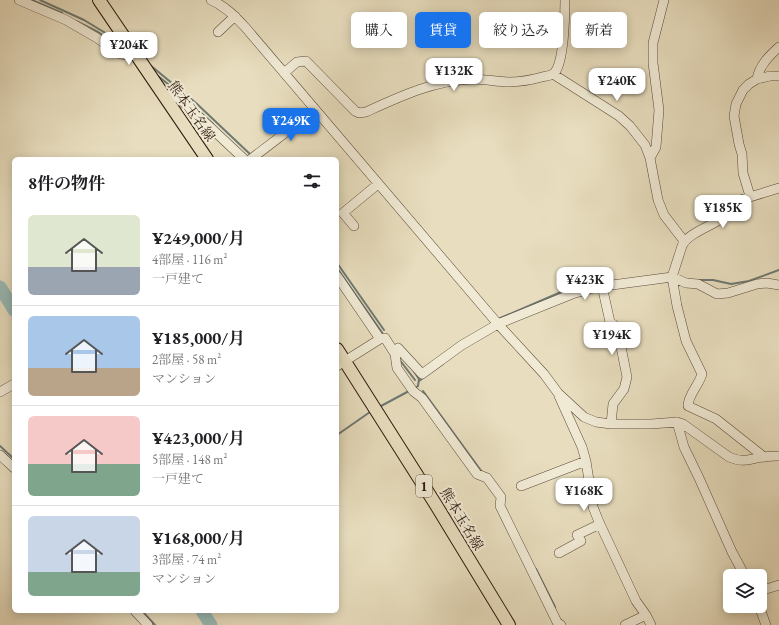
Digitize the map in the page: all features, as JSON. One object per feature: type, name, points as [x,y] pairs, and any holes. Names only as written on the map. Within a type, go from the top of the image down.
[{"type":"main road","name":"熊本玉名線","points":[[99,0],[206,157]]},
{"type":"main road","name":"熊本玉名線","points":[[341,363],[436,505],[509,625]]},
{"type":"street","points":[[19,0],[66,20],[97,38],[120,54],[129,56],[134,53]]},
{"type":"street","points":[[284,73],[297,62],[306,61],[355,111],[360,113],[366,112],[409,92],[452,81],[473,79],[510,82],[525,81],[553,74],[557,71],[560,56],[565,21],[565,0]]},
{"type":"street","points":[[650,158],[656,147],[660,110],[653,63],[653,43],[664,0]]},
{"type":"street","points":[[216,1],[235,16],[498,324],[544,374],[558,393],[584,417],[596,422],[611,424],[651,424],[677,422],[683,424],[729,457],[736,460],[751,460],[764,456],[779,456]]},
{"type":"street","points":[[218,32],[235,16]]},
{"type":"street","points":[[757,79],[758,71],[779,47]]},
{"type":"street","points":[[553,74],[619,116],[630,126],[645,145],[650,158],[658,200],[664,215],[684,241]]},
{"type":"street","points":[[750,196],[743,173],[742,154],[734,116],[736,104],[743,90],[749,84],[757,79],[770,76],[779,76]]},
{"type":"street","points":[[162,94],[180,99],[242,157]]},
{"type":"street","points":[[253,157],[315,110]]},
{"type":"street","points":[[354,226],[343,213],[378,184]]},
{"type":"street","points":[[764,456],[716,419],[688,406],[688,401],[702,374],[686,341],[677,306],[672,277],[684,241],[690,236],[729,213],[737,201],[779,188]]},
{"type":"street","points":[[393,350],[398,348],[422,374],[462,345],[498,324],[572,294],[602,286],[672,277],[686,283],[698,284],[717,294],[728,293],[757,284],[767,283],[779,285]]},
{"type":"street","points":[[339,279],[380,339]]},
{"type":"street","points":[[602,286],[610,322],[617,327],[627,377],[624,389],[613,404],[611,424]]},
{"type":"street","points":[[341,363],[380,339],[385,338],[395,354],[397,368],[411,389],[422,398],[477,474],[487,478],[500,497],[500,506],[557,622],[561,625]]},
{"type":"street","points":[[0,392],[12,385]]},
{"type":"street","points":[[558,393],[582,447],[586,460],[593,507],[636,601],[651,625]]},
{"type":"street","points":[[677,422],[684,447],[741,569]]},
{"type":"street","points":[[0,455],[12,466]]},
{"type":"street","points":[[521,486],[586,460]]},
{"type":"street","points":[[559,553],[581,541],[577,534],[600,524]]},
{"type":"street","points":[[767,589],[779,586]]},
{"type":"street","points":[[137,613],[148,625]]},
{"type":"street","points":[[762,613],[766,625]]},
{"type":"street","points":[[625,625],[646,615]]},
{"type":"waterway","points":[[32,0],[62,13]]},
{"type":"waterway","points":[[40,0],[84,20],[117,40]]},
{"type":"waterway","points":[[76,21],[98,32],[121,47]]},
{"type":"waterway","points":[[150,65],[196,103],[252,156]]},
{"type":"waterway","points":[[158,76],[213,124]]},
{"type":"waterway","points":[[339,266],[384,330]]},
{"type":"waterway","points":[[697,280],[713,280],[731,284],[749,281],[779,270]]},
{"type":"waterway","points":[[339,271],[383,334]]},
{"type":"waterway","points":[[498,319],[568,289],[590,284]]},
{"type":"waterway","points":[[0,287],[12,307]]},
{"type":"waterway","points":[[399,359],[415,380]]},
{"type":"waterway","points":[[419,381],[443,364]]},
{"type":"waterway","points":[[413,370],[419,379],[418,386],[415,388]]},
{"type":"waterway","points":[[381,406],[409,391]]},
{"type":"waterway","points":[[423,391],[482,472]]},
{"type":"waterway","points":[[339,434],[370,412]]},
{"type":"waterway","points":[[0,446],[12,457]]},
{"type":"waterway","points":[[536,569],[555,607]]},
{"type":"waterway","points":[[144,613],[155,625]]},
{"type":"waterway","points":[[203,613],[211,625]]}]
